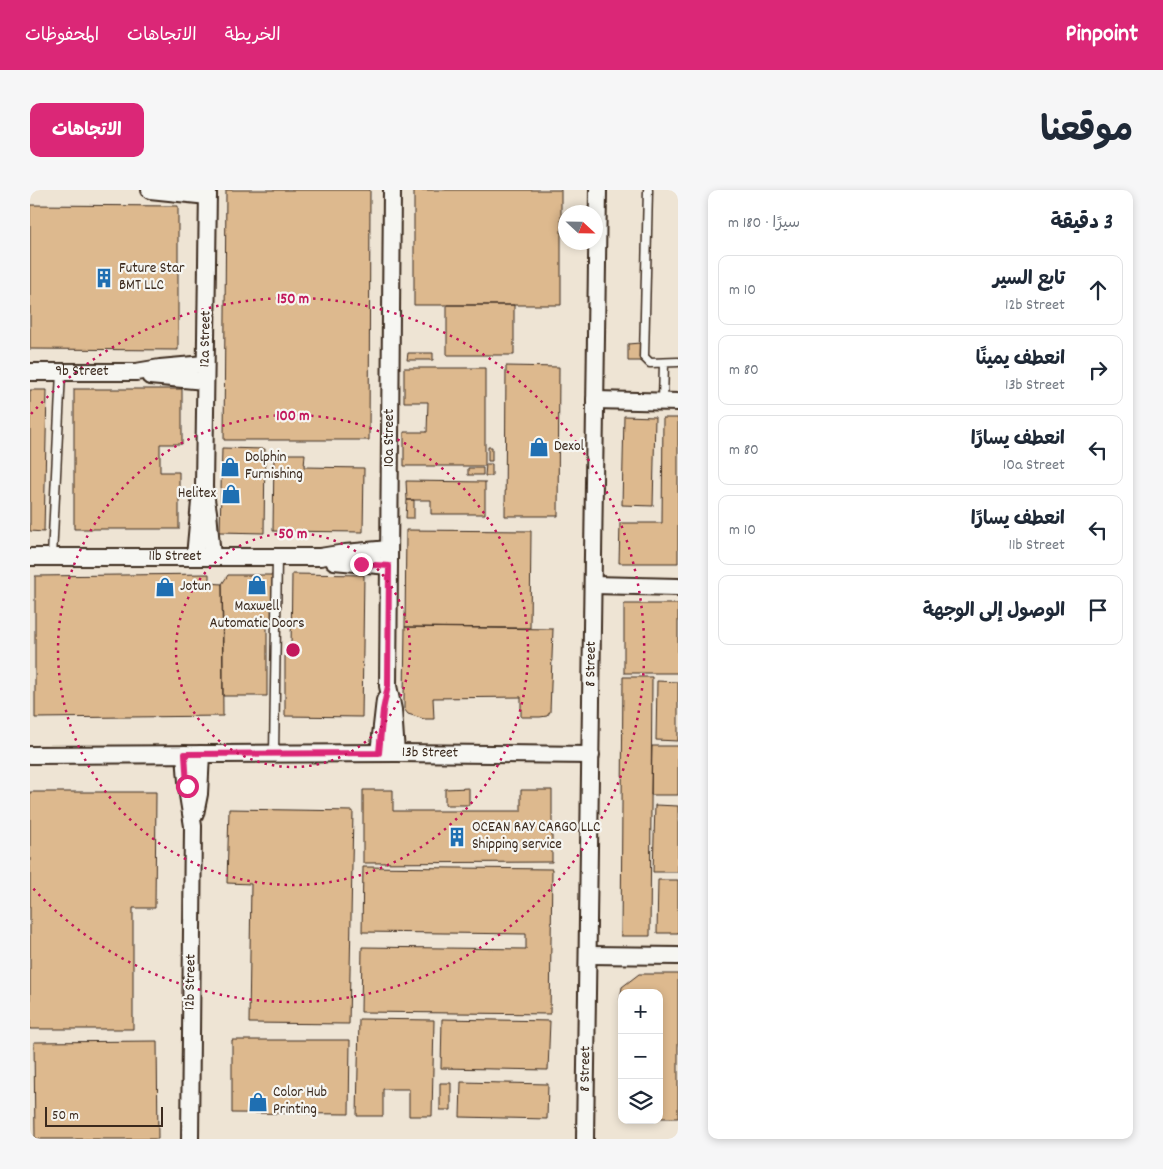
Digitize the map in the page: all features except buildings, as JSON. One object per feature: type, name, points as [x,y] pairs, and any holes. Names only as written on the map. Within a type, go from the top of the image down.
[{"type":"street","points":[[150,190],[208,193]]},
{"type":"street","name":"10a Street","points":[[392,190],[388,686],[396,753]]},
{"type":"street","name":"8 Street","points":[[585,1139],[598,190]]},
{"type":"street","name":"12a Street","points":[[208,193],[204,487],[212,557]]},
{"type":"street","name":"9b Street","points":[[30,372],[136,372],[205,364]]},
{"type":"street","name":"9b Street","points":[[136,372],[160,378],[205,381]]},
{"type":"street","points":[[595,400],[671,402]]},
{"type":"street","name":"12a Street","points":[[195,557],[199,512],[204,487]]},
{"type":"street","name":"11b Street","points":[[30,557],[320,557],[389,549]]},
{"type":"street","name":"11b Street","points":[[320,557],[337,561],[389,566]]},
{"type":"street","points":[[593,585],[678,587]]},
{"type":"street","name":"10a Street","points":[[379,753],[383,710],[388,686]]},
{"type":"street","name":"13b Street","points":[[30,755],[396,753],[590,755]]},
{"type":"street","name":"12b Street","points":[[190,1139],[193,826],[199,794],[193,754]]},
{"type":"street","points":[[588,955],[678,956]]},
{"type":"lane","points":[[648,190],[644,357],[650,363],[678,362]]},
{"type":"lane","points":[[664,363],[671,402]]},
{"type":"lane","points":[[52,557],[61,372]]},
{"type":"lane","points":[[274,754],[277,557]]},
{"type":"place","name":"Future Star BMT LLC","points":[[104,278]]},
{"type":"place","name":"Dexol","points":[[539,447]]},
{"type":"place","name":"Dolphin Furnishing","points":[[230,467]]},
{"type":"place","name":"Helitex","points":[[231,494]]},
{"type":"place","name":"Maxwell Automatic Doors","points":[[257,585]]},
{"type":"place","name":"Jotun","points":[[165,587]]},
{"type":"place","name":"OCEAN RAY CARGO LLC Shipping service","points":[[457,837]]},
{"type":"place","name":"Color Hub Printing","points":[[258,1102]]},
{"type":"route","points":[[187,786],[185,754],[379,753],[383,710],[388,686],[389,566],[361,564]]}]
